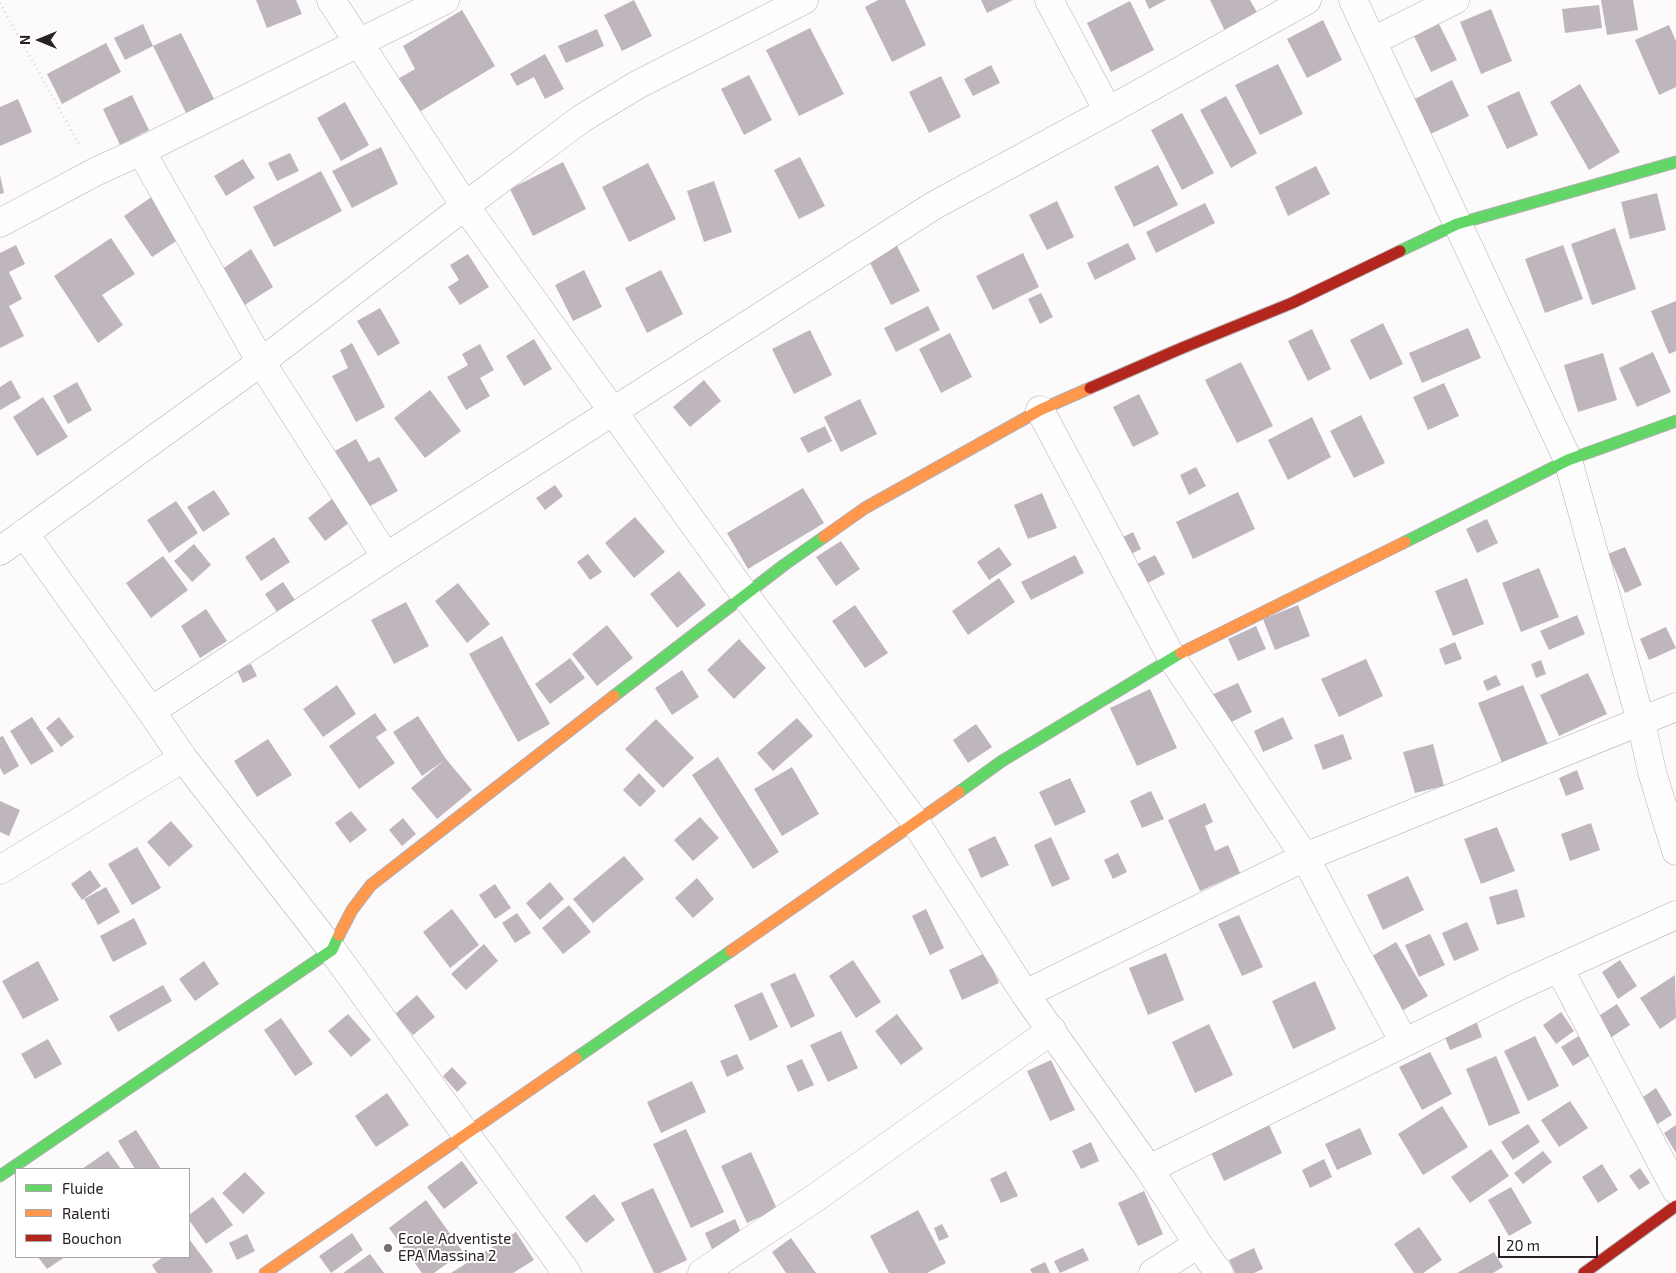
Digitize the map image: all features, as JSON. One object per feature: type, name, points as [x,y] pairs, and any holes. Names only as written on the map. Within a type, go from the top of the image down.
[{"type":"street","points":[[331,0],[465,206],[745,596],[916,823],[1025,994],[1149,1169],[1219,1273]]},
{"type":"street","points":[[0,223],[95,172],[445,0]]},
{"type":"street","points":[[567,1273],[332,950],[183,758],[151,711],[7,543],[261,362],[581,119],[637,85],[804,0]]},
{"type":"street","points":[[1049,0],[1108,111]]},
{"type":"street","points":[[151,711],[386,557],[933,206],[1307,0]]},
{"type":"street","points":[[1353,0],[1568,460],[1641,722],[1652,772],[1676,851]]},
{"type":"street","points":[[1373,41],[1455,0]]},
{"type":"street","points":[[141,151],[261,362],[386,557]]},
{"type":"street","points":[[0,1176],[332,950],[352,910],[371,886],[572,728],[784,566],[865,508],[1040,410],[1182,348],[1292,303],[1457,224],[1676,162]]},
{"type":"street","points":[[1040,410],[1172,658],[1306,857],[1404,1042]]},
{"type":"street","points":[[265,1273],[916,823],[1002,761],[1172,658],[1568,460],[1676,421]]},
{"type":"street","points":[[1025,994],[1306,857],[1676,707]]},
{"type":"street","points":[[0,870],[183,758]]},
{"type":"street","points":[[1149,1169],[1404,1042],[1558,968],[1676,915]]},
{"type":"street","points":[[1558,968],[1676,1190]]},
{"type":"street","points":[[702,1273],[815,1198],[1052,1030]]},
{"type":"street","points":[[1584,1273],[1676,1206]]},
{"type":"street","points":[[1153,1273],[1198,1244]]},
{"type":"path","points":[[0,4],[95,172]]},
{"type":"building","points":[[256,0],[296,0],[302,14],[267,28]]},
{"type":"building","points":[[634,0],[652,36],[622,51],[604,15]]},
{"type":"building","points":[[878,0],[905,0],[926,45],[892,62],[865,7]]},
{"type":"building","points":[[981,0],[1013,0],[987,13]]},
{"type":"building","points":[[1145,0],[1166,0],[1149,9]]},
{"type":"building","points":[[1210,0],[1250,0],[1259,16],[1226,33]]},
{"type":"building","points":[[1601,0],[1633,0],[1638,30],[1607,35]]},
{"type":"building","points":[[1130,1],[1154,50],[1111,72],[1087,23]]},
{"type":"building","points":[[1599,5],[1602,28],[1565,33],[1562,9]]},
{"type":"building","points":[[1491,9],[1512,61],[1481,74],[1460,22]]},
{"type":"building","points":[[462,10],[495,66],[416,114],[396,80],[415,69],[403,46]]},
{"type":"building","points":[[1323,20],[1342,60],[1307,78],[1287,39]]},
{"type":"building","points":[[143,24],[153,46],[125,60],[114,38]]},
{"type":"building","points":[[1439,24],[1457,60],[1431,72],[1414,36]]},
{"type":"building","points":[[1669,25],[1676,41],[1676,87],[1659,95],[1635,40]]},
{"type":"building","points":[[810,28],[844,94],[799,116],[766,50]]},
{"type":"building","points":[[597,29],[604,46],[566,63],[558,46]]},
{"type":"building","points":[[181,33],[216,103],[188,117],[153,46]]},
{"type":"building","points":[[106,43],[121,72],[62,104],[47,74]]},
{"type":"building","points":[[545,54],[564,89],[545,99],[534,77],[517,86],[510,74]]},
{"type":"building","points":[[1278,64],[1303,114],[1260,135],[1235,85]]},
{"type":"building","points":[[991,65],[1000,83],[973,96],[964,79]]},
{"type":"building","points":[[749,75],[772,120],[744,135],[721,89]]},
{"type":"building","points":[[941,76],[961,117],[929,133],[909,92]]},
{"type":"building","points":[[1452,80],[1469,116],[1422,138],[1405,104]]},
{"type":"building","points":[[1580,84],[1620,152],[1589,170],[1550,102]]},
{"type":"building","points":[[1519,91],[1538,135],[1507,149],[1487,106]]},
{"type":"building","points":[[132,95],[149,130],[120,145],[103,109]]},
{"type":"building","points":[[1226,96],[1257,153],[1231,168],[1200,110]]},
{"type":"building","points":[[18,99],[32,132],[0,146],[0,107]]},
{"type":"building","points":[[345,102],[369,145],[341,161],[317,118]]},
{"type":"building","points":[[1182,113],[1214,173],[1182,190],[1151,130]]},
{"type":"building","points":[[381,147],[398,184],[352,208],[332,171]]},
{"type":"building","points":[[290,153],[299,171],[277,181],[268,163]]},
{"type":"building","points":[[800,157],[825,206],[799,219],[774,170]]},
{"type":"building","points":[[243,159],[255,178],[226,196],[214,176]]},
{"type":"building","points":[[563,162],[586,209],[533,236],[510,189]]},
{"type":"building","points":[[648,163],[676,219],[629,242],[602,187]]},
{"type":"building","points":[[1158,165],[1178,205],[1134,227],[1114,187]]},
{"type":"building","points":[[1316,166],[1330,194],[1288,216],[1275,187]]},
{"type":"building","points":[[321,171],[342,211],[274,247],[253,207]]},
{"type":"building","points":[[0,175],[4,193],[0,194]]},
{"type":"building","points":[[714,181],[732,232],[704,242],[687,191]]},
{"type":"building","points":[[1657,193],[1666,230],[1630,239],[1621,202]]},
{"type":"building","points":[[153,196],[181,238],[152,257],[124,216]]},
{"type":"building","points":[[1057,201],[1074,237],[1047,250],[1029,215]]},
{"type":"building","points":[[1205,203],[1215,223],[1156,253],[1146,232]]},
{"type":"building","points":[[1615,228],[1636,289],[1592,305],[1571,244]]},
{"type":"building","points":[[111,238],[135,274],[102,295],[123,325],[98,343],[54,276]]},
{"type":"building","points":[[895,242],[920,291],[891,305],[867,257]]},
{"type":"building","points":[[1128,243],[1136,259],[1095,280],[1087,263]]},
{"type":"building","points":[[16,245],[25,264],[9,272],[22,299],[9,306],[24,336],[0,348],[0,253]]},
{"type":"building","points":[[1563,245],[1583,299],[1545,313],[1525,259]]},
{"type":"building","points":[[251,249],[273,287],[240,308],[218,272]]},
{"type":"building","points":[[1023,253],[1039,287],[993,310],[976,276]]},
{"type":"building","points":[[468,254],[489,287],[460,305],[448,287],[459,280],[450,265]]},
{"type":"building","points":[[584,270],[602,307],[573,321],[555,285]]},
{"type":"building","points":[[661,270],[683,314],[647,333],[625,288]]},
{"type":"building","points":[[1041,293],[1053,317],[1040,324],[1028,299]]},
{"type":"building","points":[[1676,301],[1676,351],[1669,354],[1651,311]]},
{"type":"building","points":[[928,306],[940,330],[896,352],[884,328]]},
{"type":"building","points":[[380,308],[400,343],[378,356],[357,321]]},
{"type":"building","points":[[1383,323],[1403,364],[1370,380],[1350,340]]},
{"type":"building","points":[[1468,328],[1481,358],[1422,383],[1409,353]]},
{"type":"building","points":[[1312,329],[1331,369],[1308,381],[1288,341]]},
{"type":"building","points":[[810,330],[832,375],[794,394],[772,349]]},
{"type":"building","points":[[950,333],[972,377],[941,393],[919,349]]},
{"type":"building","points":[[534,339],[552,369],[524,386],[506,356]]},
{"type":"building","points":[[352,343],[385,407],[356,422],[332,376],[348,368],[340,350]]},
{"type":"building","points":[[480,344],[494,370],[480,378],[490,396],[466,410],[447,377],[468,365],[462,354]]},
{"type":"building","points":[[1653,352],[1671,392],[1637,407],[1619,368]]},
{"type":"building","points":[[1603,353],[1617,400],[1578,412],[1564,365]]},
{"type":"building","points":[[1241,362],[1273,426],[1237,443],[1205,380]]},
{"type":"building","points":[[11,380],[21,398],[0,410],[0,387]]},
{"type":"building","points":[[704,380],[721,401],[690,427],[673,407]]},
{"type":"building","points":[[77,382],[92,410],[68,424],[53,396]]},
{"type":"building","points":[[1444,383],[1459,416],[1428,430],[1413,397]]},
{"type":"building","points":[[430,390],[461,431],[425,458],[394,418]]},
{"type":"building","points":[[1139,394],[1159,434],[1133,447],[1113,407]]},
{"type":"building","points":[[43,397],[68,437],[37,456],[13,417]]},
{"type":"building","points":[[860,399],[877,434],[841,452],[824,417]]},
{"type":"building","points":[[1361,415],[1385,463],[1354,478],[1330,431]]},
{"type":"building","points":[[1312,417],[1331,457],[1288,480],[1268,440]]},
{"type":"building","points":[[825,426],[832,441],[808,453],[800,438]]},
{"type":"building","points":[[356,439],[369,462],[379,457],[398,491],[359,512],[328,455]]},
{"type":"building","points":[[1196,467],[1206,486],[1189,495],[1180,475]]},
{"type":"building","points":[[555,485],[563,496],[545,510],[536,498]]},
{"type":"building","points":[[803,488],[824,523],[748,569],[727,533]]},
{"type":"building","points":[[214,490],[230,514],[203,532],[187,507]]},
{"type":"building","points":[[1238,492],[1255,529],[1193,559],[1176,522]]},
{"type":"building","points":[[1042,493],[1057,528],[1028,539],[1014,505]]},
{"type":"building","points":[[332,499],[350,522],[325,541],[308,518]]},
{"type":"building","points":[[176,501],[198,533],[169,553],[147,520]]},
{"type":"building","points":[[635,517],[665,552],[634,578],[605,543]]},
{"type":"building","points":[[1487,519],[1498,543],[1477,553],[1466,529]]},
{"type":"building","points":[[1133,532],[1141,549],[1121,559],[1113,542]]},
{"type":"building","points":[[274,537],[290,562],[261,581],[245,557]]},
{"type":"building","points":[[841,541],[860,569],[836,586],[816,557]]},
{"type":"building","points":[[194,544],[211,565],[192,582],[174,561]]},
{"type":"building","points":[[999,547],[1012,565],[989,580],[977,562]]},
{"type":"building","points":[[1625,547],[1642,585],[1625,593],[1608,554]]},
{"type":"building","points":[[588,554],[602,572],[590,580],[577,562]]},
{"type":"building","points":[[1075,555],[1084,573],[1031,600],[1021,582]]},
{"type":"building","points":[[1155,555],[1165,574],[1140,587],[1131,567]]},
{"type":"building","points":[[163,556],[188,590],[151,618],[126,583]]},
{"type":"building","points":[[1539,568],[1559,617],[1521,632],[1502,583]]},
{"type":"building","points":[[679,571],[706,605],[677,628],[650,594]]},
{"type":"building","points":[[999,578],[1015,602],[968,635],[952,611]]},
{"type":"building","points":[[1467,578],[1484,624],[1453,636],[1435,591]]},
{"type":"building","points":[[283,582],[297,603],[279,615],[265,594]]},
{"type":"building","points":[[458,583],[490,624],[467,643],[435,601]]},
{"type":"building","points":[[406,602],[429,646],[394,664],[371,620]]},
{"type":"building","points":[[855,605],[888,653],[865,668],[832,621]]},
{"type":"building","points":[[1298,605],[1310,636],[1275,650],[1263,619]]},
{"type":"building","points":[[206,609],[227,641],[200,658],[181,626]]},
{"type":"building","points":[[1577,615],[1585,634],[1549,650],[1540,631]]},
{"type":"building","points":[[607,625],[633,658],[597,686],[572,654]]},
{"type":"building","points":[[1256,626],[1266,649],[1238,661],[1228,639]]},
{"type":"building","points":[[1666,627],[1676,648],[1649,660],[1640,639]]},
{"type":"building","points":[[502,636],[550,724],[518,742],[469,654]]},
{"type":"building","points":[[739,639],[766,668],[734,699],[707,670]]},
{"type":"building","points":[[1455,642],[1462,659],[1445,665],[1439,649]]},
{"type":"building","points":[[570,658],[585,678],[550,704],[535,684]]},
{"type":"building","points":[[1366,659],[1383,696],[1339,717],[1321,679]]},
{"type":"building","points":[[1541,660],[1546,674],[1536,678],[1531,664]]},
{"type":"building","points":[[251,664],[257,676],[243,683],[237,670]]},
{"type":"building","points":[[682,670],[699,697],[672,715],[655,688]]},
{"type":"building","points":[[1588,673],[1607,714],[1559,736],[1540,695]]},
{"type":"building","points":[[1496,675],[1501,685],[1487,691],[1483,681]]},
{"type":"building","points":[[1238,683],[1252,712],[1221,727],[1207,697]]},
{"type":"building","points":[[337,685],[356,714],[323,737],[303,709]]},
{"type":"building","points":[[1523,685],[1549,747],[1503,765],[1478,703]]},
{"type":"building","points":[[1150,689],[1177,748],[1137,766],[1110,708]]},
{"type":"building","points":[[375,713],[387,730],[376,737],[395,763],[359,789],[329,746]]},
{"type":"building","points":[[418,716],[446,759],[472,790],[437,819],[411,788],[445,760],[422,776],[393,732]]},
{"type":"building","points":[[32,717],[54,751],[31,765],[10,731]]},
{"type":"building","points":[[59,717],[74,737],[61,747],[46,728]]},
{"type":"building","points":[[1283,717],[1293,739],[1263,752],[1254,731]]},
{"type":"building","points":[[797,718],[813,736],[773,771],[757,753]]},
{"type":"building","points":[[656,719],[694,758],[663,788],[625,749]]},
{"type":"building","points":[[976,724],[992,747],[968,763],[953,740]]},
{"type":"building","points":[[1343,734],[1352,759],[1323,770],[1314,745]]},
{"type":"building","points":[[3,736],[19,766],[4,775],[0,768],[0,737]]},
{"type":"building","points":[[268,739],[292,775],[257,797],[234,761]]},
{"type":"building","points":[[1433,744],[1444,786],[1415,793],[1403,752]]},
{"type":"building","points":[[718,757],[779,852],[753,869],[692,775]]},
{"type":"building","points":[[792,767],[819,814],[782,836],[754,789]]},
{"type":"building","points":[[1577,770],[1584,789],[1566,796],[1559,778]]},
{"type":"building","points":[[639,773],[656,791],[640,807],[623,790]]},
{"type":"building","points":[[1070,778],[1086,812],[1055,826],[1039,792]]},
{"type":"building","points":[[1151,791],[1164,819],[1142,828],[1130,801]]},
{"type":"building","points":[[0,801],[20,810],[9,836],[0,832]]},
{"type":"building","points":[[1205,803],[1213,822],[1205,826],[1215,851],[1228,845],[1240,873],[1200,891],[1168,820]]},
{"type":"building","points":[[351,811],[367,830],[350,843],[335,823]]},
{"type":"building","points":[[700,817],[719,838],[693,861],[674,840]]},
{"type":"building","points":[[403,818],[416,834],[402,846],[389,830]]},
{"type":"building","points":[[171,821],[193,846],[169,867],[147,842]]},
{"type":"building","points":[[1591,823],[1600,850],[1570,861],[1561,834]]},
{"type":"building","points":[[1497,827],[1515,871],[1481,884],[1464,839]]},
{"type":"building","points":[[995,836],[1009,865],[981,878],[968,849]]},
{"type":"building","points":[[1051,837],[1070,879],[1052,887],[1034,845]]},
{"type":"building","points":[[137,847],[161,888],[132,905],[108,864]]},
{"type":"building","points":[[1118,853],[1127,872],[1113,879],[1104,860]]},
{"type":"building","points":[[624,856],[644,879],[593,923],[573,899]]},
{"type":"building","points":[[90,870],[101,886],[82,900],[71,884]]},
{"type":"building","points":[[1408,876],[1424,910],[1383,930],[1367,895]]},
{"type":"building","points":[[697,878],[714,899],[693,918],[675,898]]},
{"type":"building","points":[[550,882],[564,899],[540,920],[526,903]]},
{"type":"building","points":[[495,884],[511,908],[495,919],[479,895]]},
{"type":"building","points":[[106,887],[120,912],[98,925],[84,899]]},
{"type":"building","points":[[1517,889],[1525,917],[1497,925],[1489,897]]},
{"type":"building","points":[[569,905],[591,932],[563,954],[542,928]]},
{"type":"building","points":[[452,909],[479,945],[450,968],[423,932]]},
{"type":"building","points":[[926,909],[944,948],[930,955],[912,916]]},
{"type":"building","points":[[517,913],[531,933],[515,943],[502,923]]},
{"type":"building","points":[[1239,915],[1263,967],[1242,976],[1218,924]]},
{"type":"building","points":[[134,918],[147,944],[113,962],[100,936]]},
{"type":"building","points":[[1467,922],[1479,950],[1454,961],[1442,933]]},
{"type":"building","points":[[1430,934],[1445,965],[1419,977],[1405,945]]},
{"type":"building","points":[[1396,942],[1428,996],[1398,1013],[1367,959]]},
{"type":"building","points":[[484,944],[498,961],[466,990],[451,974]]},
{"type":"building","points":[[985,953],[999,983],[962,1000],[949,970]]},
{"type":"building","points":[[1166,953],[1184,1000],[1148,1015],[1129,968]]},
{"type":"building","points":[[853,960],[881,1002],[856,1018],[829,976]]},
{"type":"building","points":[[1620,960],[1637,986],[1618,999],[1602,972]]},
{"type":"building","points":[[38,961],[59,1000],[23,1019],[2,981]]},
{"type":"building","points":[[204,961],[219,984],[195,1001],[179,979]]},
{"type":"building","points":[[795,973],[815,1016],[791,1028],[770,984]]},
{"type":"building","points":[[1675,975],[1676,1018],[1660,1029],[1640,998]]},
{"type":"building","points":[[1315,981],[1336,1029],[1293,1049],[1272,1001]]},
{"type":"building","points":[[163,985],[172,1001],[118,1032],[109,1016]]},
{"type":"building","points":[[762,992],[778,1027],[750,1041],[734,1005]]},
{"type":"building","points":[[417,995],[435,1017],[413,1035],[395,1014]]},
{"type":"building","points":[[1617,1004],[1630,1025],[1607,1040],[1594,1019]]},
{"type":"building","points":[[1561,1012],[1574,1031],[1556,1044],[1543,1025]]},
{"type":"building","points":[[348,1014],[371,1040],[351,1057],[328,1031]]},
{"type":"building","points":[[897,1014],[923,1049],[901,1065],[875,1031]]},
{"type":"building","points":[[1474,1015],[1482,1037],[1450,1050],[1441,1027]]},
{"type":"building","points":[[281,1018],[313,1064],[295,1076],[264,1030]]},
{"type":"building","points":[[1209,1024],[1233,1075],[1195,1093],[1172,1042]]},
{"type":"building","points":[[841,1031],[858,1068],[828,1082],[810,1045]]},
{"type":"building","points":[[1582,1034],[1594,1053],[1573,1066],[1561,1047]]},
{"type":"building","points":[[1535,1036],[1559,1086],[1528,1101],[1504,1051]]},
{"type":"building","points":[[48,1039],[62,1064],[35,1079],[21,1054]]},
{"type":"building","points":[[1430,1052],[1452,1094],[1422,1110],[1399,1067]]},
{"type":"building","points":[[737,1054],[744,1069],[727,1077],[720,1061]]},
{"type":"building","points":[[1496,1056],[1520,1113],[1489,1126],[1466,1069]]},
{"type":"building","points":[[802,1059],[814,1085],[798,1092],[786,1066]]},
{"type":"building","points":[[1051,1060],[1075,1110],[1050,1121],[1027,1071]]},
{"type":"building","points":[[452,1067],[467,1083],[457,1092],[443,1076]]},
{"type":"building","points":[[692,1081],[706,1112],[661,1133],[647,1102]]},
{"type":"building","points":[[1656,1088],[1672,1115],[1656,1125],[1640,1099]]},
{"type":"building","points":[[387,1093],[409,1125],[376,1147],[355,1116]]},
{"type":"building","points":[[1570,1101],[1588,1128],[1559,1147],[1541,1120]]},
{"type":"building","points":[[1442,1106],[1468,1147],[1423,1175],[1398,1134]]},
{"type":"building","points":[[1267,1121],[1282,1153],[1224,1181],[1209,1148]]},
{"type":"building","points":[[1528,1124],[1540,1142],[1513,1160],[1501,1142]]},
{"type":"building","points":[[1676,1125],[1676,1153],[1664,1133]]},
{"type":"building","points":[[1360,1128],[1372,1154],[1337,1170],[1325,1144]]},
{"type":"building","points":[[686,1129],[724,1212],[691,1228],[653,1144]]},
{"type":"building","points":[[136,1130],[160,1168],[134,1168],[118,1141]]},
{"type":"building","points":[[1091,1142],[1099,1161],[1081,1169],[1072,1151]]},
{"type":"building","points":[[1491,1149],[1509,1176],[1470,1203],[1451,1177]]},
{"type":"building","points":[[108,1151],[120,1168],[83,1168]]},
{"type":"building","points":[[1543,1151],[1552,1162],[1523,1184],[1514,1173]]},
{"type":"building","points":[[751,1152],[777,1209],[747,1223],[721,1166]]},
{"type":"building","points":[[1324,1159],[1332,1177],[1310,1188],[1302,1170]]},
{"type":"building","points":[[462,1161],[478,1183],[444,1209],[427,1187]]},
{"type":"building","points":[[1602,1164],[1618,1190],[1598,1203],[1582,1177]]},
{"type":"building","points":[[1640,1168],[1650,1183],[1639,1190],[1629,1176]]},
{"type":"building","points":[[1006,1171],[1018,1196],[1001,1203],[990,1179]]},
{"type":"building","points":[[245,1172],[265,1193],[243,1214],[222,1193]]},
{"type":"building","points":[[1511,1187],[1532,1223],[1509,1236],[1488,1200]]},
{"type":"building","points":[[653,1188],[687,1260],[660,1273],[654,1273],[621,1203]]},
{"type":"building","points":[[1144,1191],[1163,1234],[1138,1246],[1118,1203]]},
{"type":"building","points":[[594,1194],[615,1220],[586,1243],[565,1217]]},
{"type":"building","points":[[213,1197],[233,1225],[206,1244],[190,1221],[190,1214]]},
{"type":"building","points":[[426,1200],[463,1252],[434,1273],[422,1273],[389,1228]]},
{"type":"building","points":[[918,1210],[946,1263],[927,1273],[889,1273],[870,1236]]},
{"type":"building","points":[[735,1219],[742,1235],[712,1249],[705,1233]]},
{"type":"building","points":[[942,1224],[949,1237],[939,1241],[934,1228]]},
{"type":"building","points":[[1419,1227],[1442,1260],[1423,1273],[1414,1273],[1394,1244]]},
{"type":"building","points":[[516,1232],[534,1260],[513,1273],[451,1273]]},
{"type":"building","points":[[352,1233],[363,1250],[331,1273],[319,1256]]},
{"type":"building","points":[[247,1234],[255,1251],[237,1260],[229,1243]]},
{"type":"building","points":[[791,1238],[816,1273],[786,1273],[772,1252]]},
{"type":"building","points":[[190,1240],[213,1271],[211,1273],[157,1273],[152,1265],[162,1258],[190,1258]]},
{"type":"building","points":[[1083,1248],[1089,1260],[1060,1273],[1054,1261]]},
{"type":"building","points":[[1254,1248],[1263,1269],[1254,1273],[1235,1273],[1229,1260]]},
{"type":"building","points":[[1494,1252],[1503,1267],[1493,1273],[1457,1273]]},
{"type":"building","points":[[370,1254],[384,1273],[343,1273]]},
{"type":"building","points":[[39,1258],[64,1258],[47,1269]]},
{"type":"building","points":[[1045,1262],[1050,1273],[1032,1273],[1030,1269]]},
{"type":"traffic: fast","points":[[1400,251],[1457,224],[1676,162]]},
{"type":"traffic: fast","points":[[1405,542],[1568,460],[1676,421]]},
{"type":"traffic: fast","points":[[614,696],[784,565],[824,537]]},
{"type":"traffic: fast","points":[[959,792],[1002,761],[1181,653]]},
{"type":"traffic: fast","points":[[0,1176],[332,950],[339,935]]},
{"type":"traffic: fast","points":[[576,1058],[731,951]]},
{"type":"traffic: slow","points":[[824,537],[865,508],[1040,410],[1090,388]]},
{"type":"traffic: slow","points":[[1181,653],[1405,542]]},
{"type":"traffic: slow","points":[[339,935],[352,910],[371,885],[614,696]]},
{"type":"traffic: slow","points":[[731,951],[959,792]]},
{"type":"traffic: slow","points":[[265,1273],[576,1058]]},
{"type":"traffic: jam","points":[[1090,388],[1292,303],[1400,251]]},
{"type":"traffic: jam","points":[[1584,1273],[1676,1206]]},
{"type":"place","name":"Ecole Adventiste EPA Massina 2","points":[[388,1248]]}]
